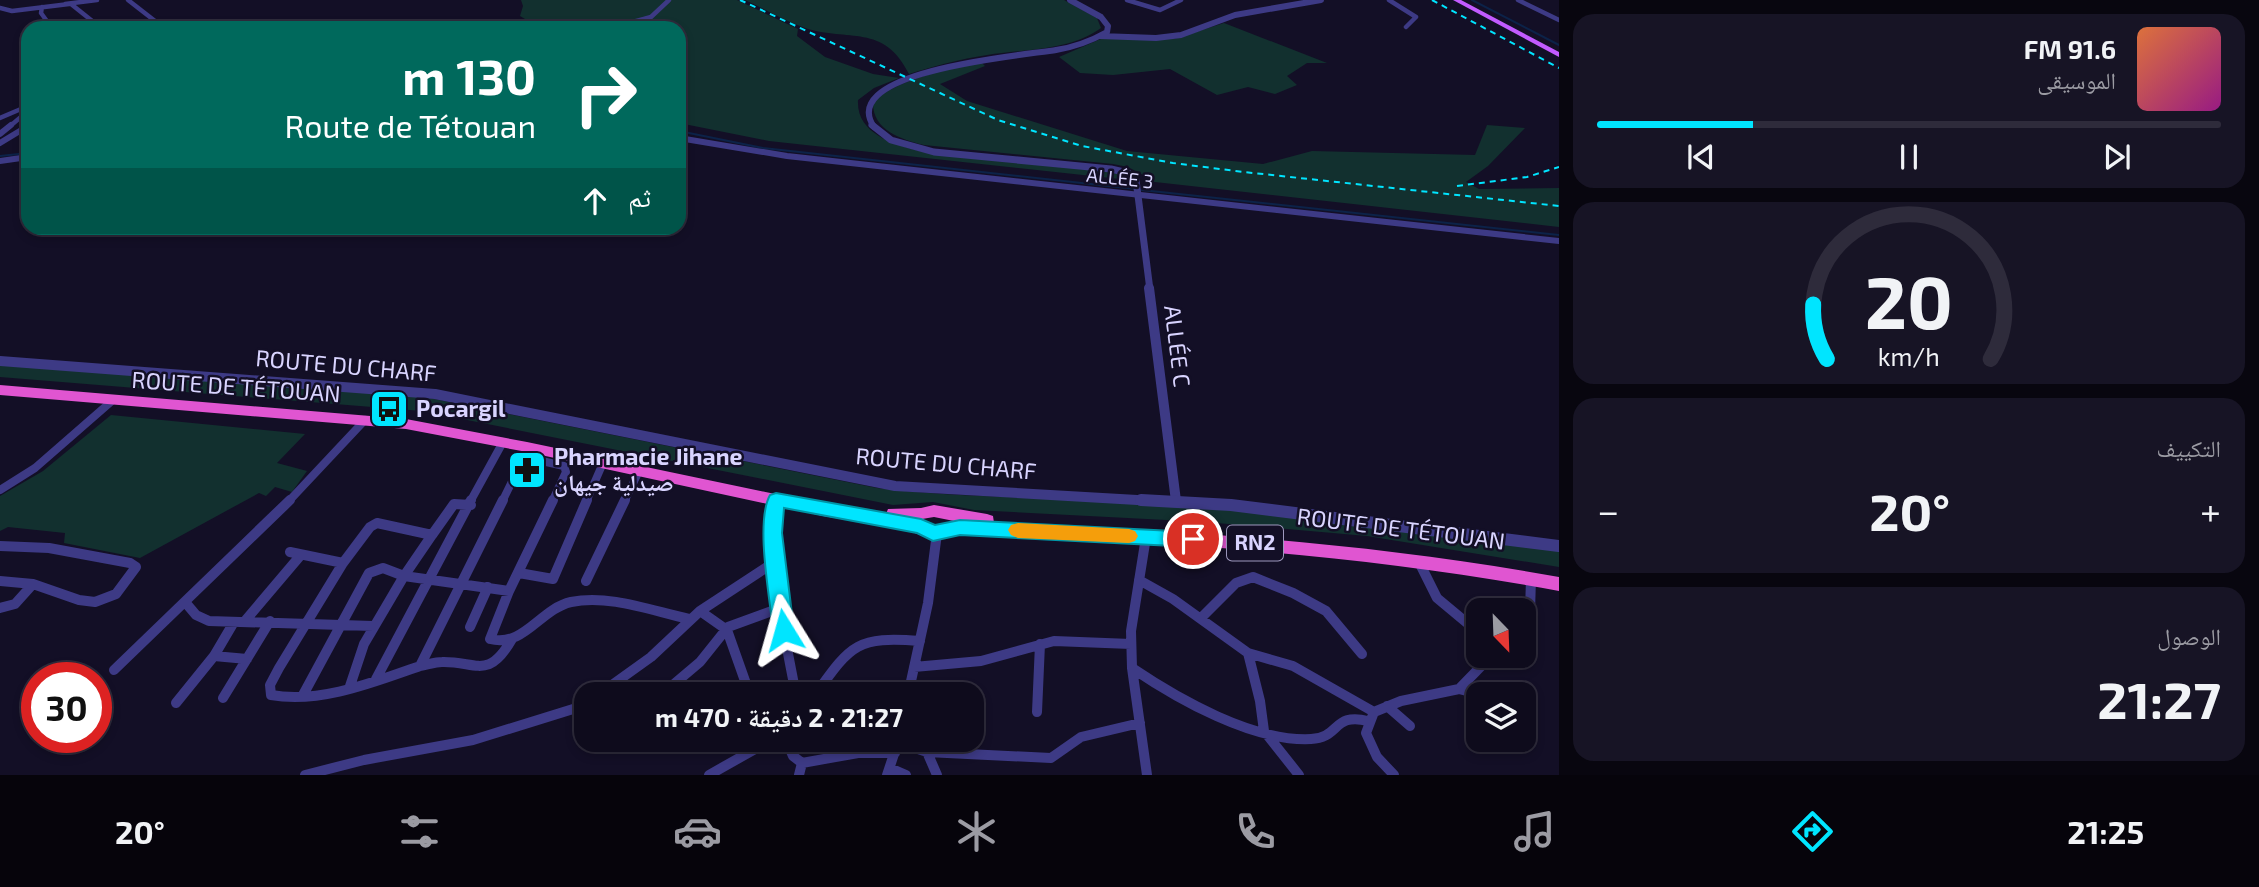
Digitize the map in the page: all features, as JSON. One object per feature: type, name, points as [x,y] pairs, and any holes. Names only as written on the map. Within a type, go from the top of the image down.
[{"type":"highway","name":"ROUTE DE TÉTOUAN","points":[[0,383],[408,417],[934,523],[1001,522],[1318,540],[1432,553],[1559,574]]},
{"type":"highway","name":"ROUTE DE TÉTOUAN","points":[[0,390],[365,420],[452,431],[503,442],[525,452],[603,463],[776,500],[934,523],[1288,545],[1418,559],[1559,584]]},
{"type":"main road","points":[[1456,0],[1559,55]]},
{"type":"street","points":[[59,0],[70,4],[92,21]]},
{"type":"street","points":[[0,8],[9,11],[97,0]]},
{"type":"street","points":[[128,0],[152,21]]},
{"type":"street","points":[[641,21],[658,14],[669,0]]},
{"type":"street","points":[[1070,0],[1105,20],[1108,29],[1100,36]]},
{"type":"street","points":[[1127,0],[1158,10],[1181,0]]},
{"type":"street","points":[[1100,36],[1156,38],[1181,35],[1235,15],[1321,0]]},
{"type":"street","points":[[1389,0],[1416,17],[1406,27]]},
{"type":"street","points":[[1518,0],[1559,20]]},
{"type":"street","points":[[30,2],[32,8]]},
{"type":"street","points":[[42,7],[41,13],[47,21]]},
{"type":"street","name":"ALLÉE C","points":[[1100,36],[1051,50],[962,63],[902,83],[872,98],[866,114],[872,126],[901,143],[946,153],[1111,169],[1128,173],[1136,180],[1176,501]]},
{"type":"street","points":[[0,118],[21,109]]},
{"type":"street","points":[[0,134],[21,117]]},
{"type":"street","points":[[0,143],[21,130]]},
{"type":"street","name":"ALLÉE 3","points":[[686,139],[775,155],[1559,241]]},
{"type":"street","points":[[0,161],[21,158]]},
{"type":"street","name":"ROUTE DU CHARF","points":[[0,360],[435,394],[895,486],[1231,505],[1559,546]]},
{"type":"street","points":[[0,490],[35,468],[113,400]]},
{"type":"street","points":[[114,670],[293,498],[365,420]]},
{"type":"street","points":[[376,679],[503,442]]},
{"type":"street","points":[[419,666],[525,452],[564,466],[566,470],[489,635],[493,641],[512,639]]},
{"type":"street","points":[[519,573],[553,579],[603,463]]},
{"type":"street","points":[[586,582],[639,471]]},
{"type":"street","points":[[776,500],[772,524],[780,608],[794,682]]},
{"type":"street","points":[[349,689],[359,655],[373,626],[404,576],[454,504],[471,505]]},
{"type":"street","points":[[432,535],[380,522],[374,524],[344,563],[307,624],[270,688],[274,696],[349,689],[419,666],[443,662],[479,668],[503,655],[512,639],[559,605],[580,600],[606,602],[689,620]]},
{"type":"street","points":[[911,682],[934,569],[934,523]]},
{"type":"street","points":[[1146,537],[1132,644],[1132,668],[1147,775]]},
{"type":"street","points":[[0,546],[61,548],[130,563],[136,567],[116,594],[95,602],[79,600],[33,584],[0,581]]},
{"type":"street","points":[[176,702],[295,554],[344,563]]},
{"type":"street","points":[[1418,559],[1437,598],[1466,622]]},
{"type":"street","points":[[616,682],[651,657],[700,611],[776,561]]},
{"type":"street","points":[[303,695],[369,573],[383,568],[404,576],[509,591]]},
{"type":"street","points":[[1200,618],[1236,583],[1252,577],[1293,593],[1326,611],[1362,653]]},
{"type":"street","points":[[1531,578],[1531,598]]},
{"type":"street","points":[[1139,580],[1161,591],[1248,653],[1293,666],[1371,717]]},
{"type":"street","points":[[0,608],[15,604],[33,584]]},
{"type":"street","points":[[470,627],[488,587]]},
{"type":"street","points":[[185,602],[202,618],[373,626]]},
{"type":"street","points":[[676,682],[700,662],[726,629],[744,619],[780,608]]},
{"type":"street","points":[[700,611],[726,629],[745,682]]},
{"type":"street","points":[[223,698],[270,621]]},
{"type":"street","points":[[824,682],[838,663],[862,641],[879,637],[920,641]]},
{"type":"street","points":[[914,667],[981,661],[1022,652],[1040,643],[1063,641],[1132,644]]},
{"type":"street","points":[[1037,712],[1040,643]]},
{"type":"street","points":[[1248,653],[1259,693],[1264,731],[1299,775]]},
{"type":"street","points":[[214,656],[247,659]]},
{"type":"street","points":[[1132,668],[1178,698],[1264,731],[1297,738],[1320,739],[1332,733],[1341,721],[1371,717],[1387,706],[1459,689],[1466,691]]},
{"type":"street","points":[[1459,689],[1479,668]]},
{"type":"street","points":[[1387,706],[1410,726]]},
{"type":"street","points":[[305,775],[364,760],[473,740],[574,709]]},
{"type":"street","points":[[1371,717],[1366,733],[1369,743],[1394,775]]},
{"type":"street","points":[[958,752],[1051,758],[1081,737],[1140,723]]},
{"type":"street","points":[[709,775],[748,752]]},
{"type":"street","points":[[791,752],[800,769],[858,752]]},
{"type":"street","points":[[895,752],[889,772],[906,775]]},
{"type":"street","points":[[927,752],[937,775]]},
{"type":"green space","points":[[521,0],[737,0],[798,29],[797,36],[825,57],[873,74],[899,78],[874,88],[858,100],[863,121],[869,129],[887,140],[919,151],[1110,172],[1123,175],[1129,180],[769,141],[686,124],[686,21],[528,21],[520,16],[523,6]]},
{"type":"green space","points":[[745,0],[1064,0],[1097,18],[1101,28],[1089,36],[1061,45],[977,57],[909,74],[888,47],[876,41],[805,28]]},
{"type":"green space","points":[[1224,23],[1327,63],[1307,63],[1287,76],[1297,85],[1275,94],[1248,87],[1217,95],[1170,69],[1113,75],[1080,73],[1059,57],[1103,38],[1174,39]]},
{"type":"green space","points":[[980,61],[985,66],[940,84],[967,101],[1127,151],[1263,164],[1312,151],[1475,155],[1487,125],[1525,128],[1488,166],[1466,182],[1479,189],[1559,188],[1559,227],[1146,181],[1145,176],[1128,167],[1113,164],[924,145],[897,136],[877,120],[873,102],[895,87],[923,76]]},
{"type":"green space","points":[[0,365],[419,396],[877,488],[946,494],[1153,503],[1305,517],[1559,550],[1559,567],[1367,536],[1205,522],[974,510],[933,502],[893,505],[422,411],[0,377]]},
{"type":"green space","points":[[111,415],[305,434],[277,463],[307,471],[292,492],[275,487],[266,496],[259,493],[140,558],[64,543],[65,533],[8,527],[0,531],[0,496],[43,471]]},
{"type":"waterway","points":[[1472,0],[1559,45]]},
{"type":"waterway","points":[[686,132],[763,148],[1136,189]]},
{"type":"waterway","points":[[0,156],[21,154]]},
{"type":"waterway","points":[[1142,190],[1559,235]]},
{"type":"railway","points":[[740,0],[998,120],[1082,146],[1173,163],[1244,172],[1559,206]]},
{"type":"railway","points":[[1432,0],[1559,68]]},
{"type":"railway","points":[[1457,186],[1527,177],[1559,167]]},
{"type":"slow traffic","points":[[1018,530],[1129,536]]},
{"type":"place","name":"Pocargil","points":[[389,409]]},
{"type":"place","name":"Pharmacie Jihane صيدلية جيهان","points":[[527,470]]},
{"type":"route","points":[[784,630],[772,533],[776,500],[921,527],[933,533],[943,532],[948,528],[960,528],[1193,539]]}]
